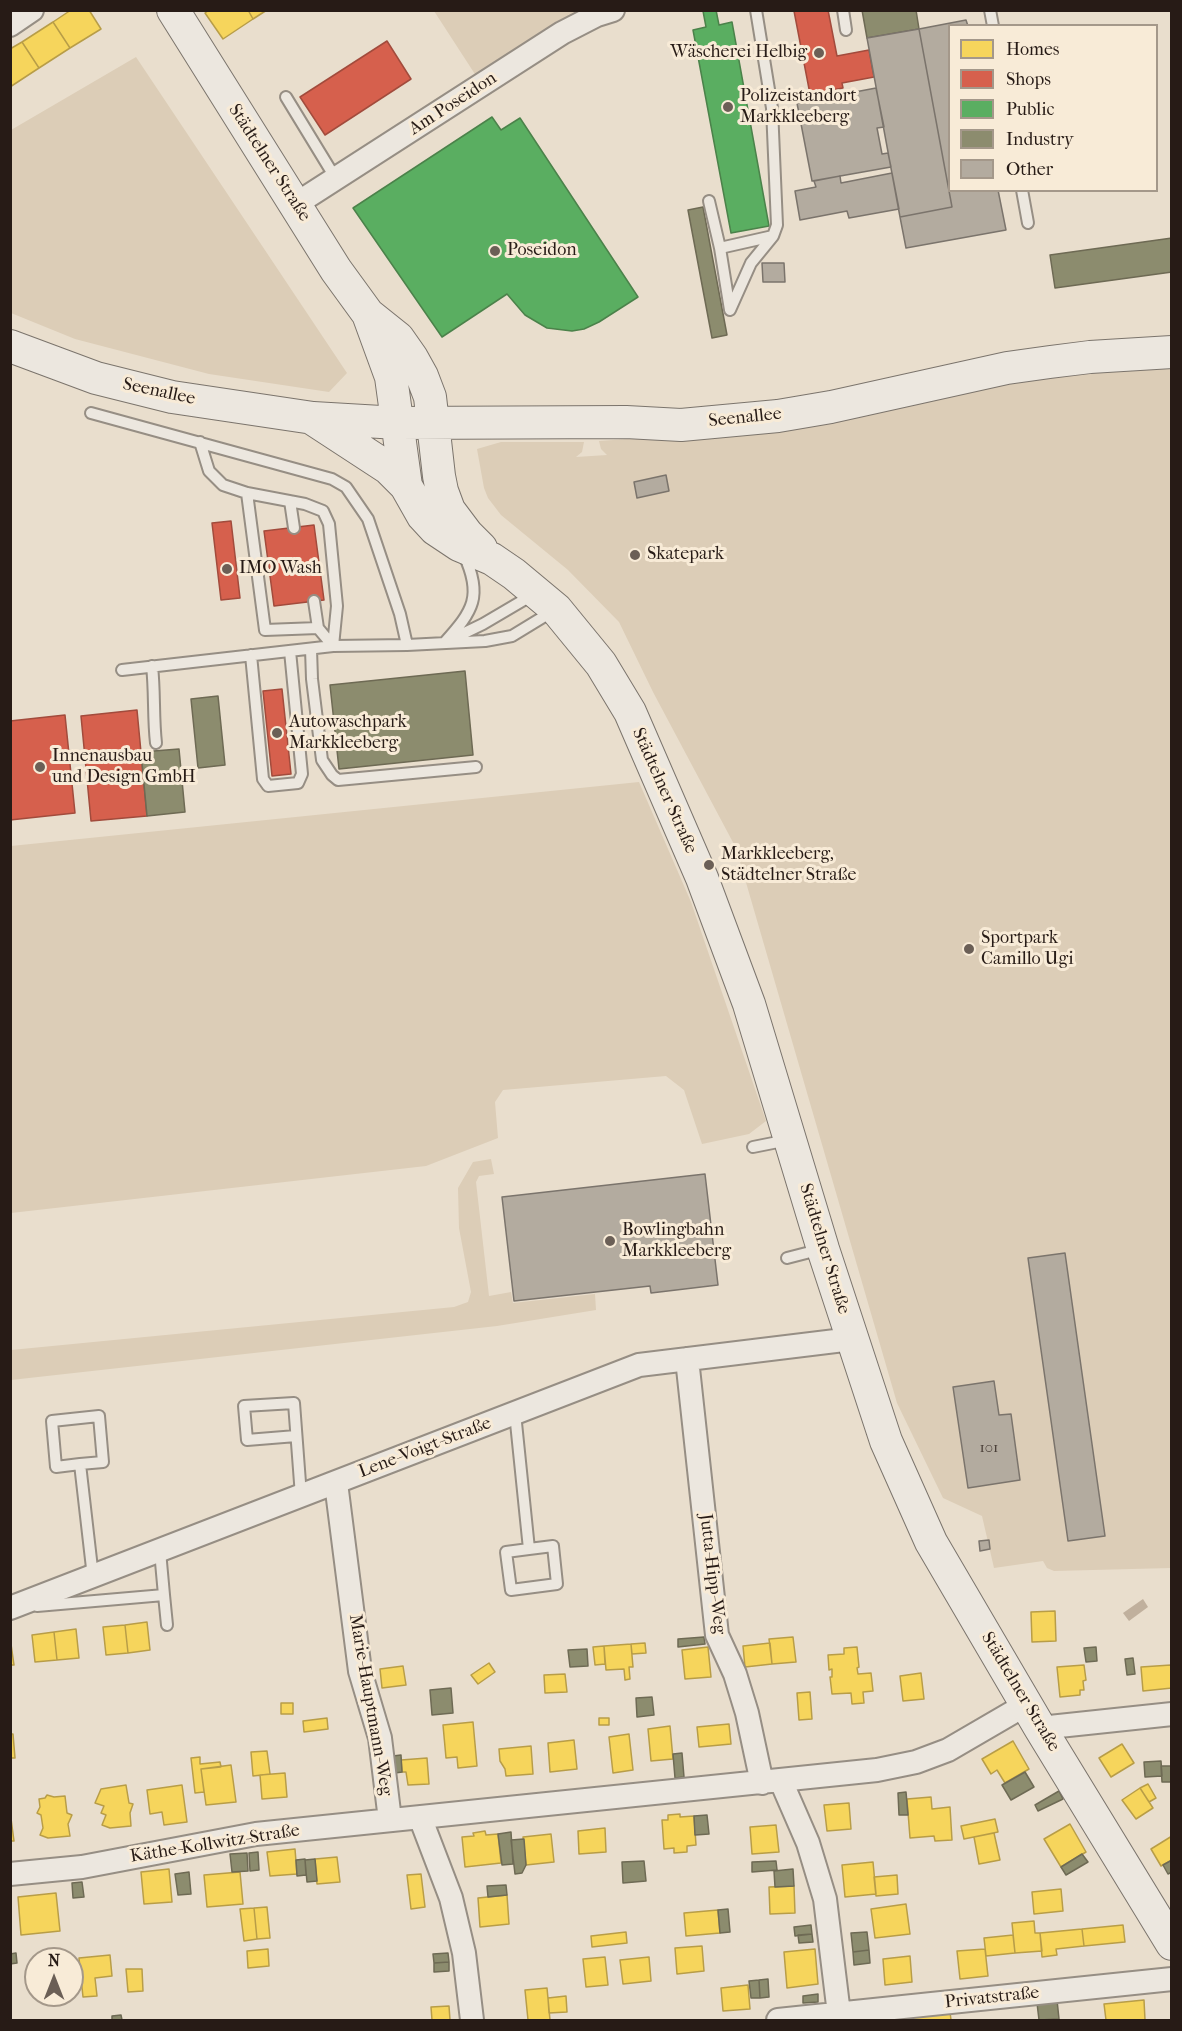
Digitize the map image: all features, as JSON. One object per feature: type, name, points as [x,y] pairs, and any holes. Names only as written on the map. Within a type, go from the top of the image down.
[{"type":"street","points":[[10,25],[32,10]]},
{"type":"street","name":"Städtelner Straße","points":[[172,10],[336,270],[368,314],[398,338],[412,358],[430,397],[439,476],[450,510],[467,534],[492,560],[546,601],[601,663],[630,712],[702,878],[749,1004],[823,1249],[886,1441],[931,1542],[1172,1944]]},
{"type":"street","name":"Am Poseidon","points":[[296,204],[562,33],[597,15],[613,10]]},
{"type":"street","name":"Städtelner Straße","points":[[368,314],[391,377],[406,486],[423,516],[435,529],[459,545],[492,560]]},
{"type":"street","name":"Seenallee","points":[[10,346],[96,378],[172,397],[313,418],[398,423],[626,422],[681,425],[778,416],[831,407],[1039,363],[1172,352]]},
{"type":"street","name":"Seenallee","points":[[313,418],[388,468],[406,486]]},
{"type":"street","name":"Lene-Voigt-Straße","points":[[12,1608],[639,1365],[852,1339]]},
{"type":"street","name":"Jutta-Hipp-Weg","points":[[687,1359],[717,1635],[735,1674],[771,1782]]},
{"type":"street","name":"Marie-Hauptmann-Weg","points":[[336,1483],[360,1671],[380,1738],[390,1820]]},
{"type":"street","points":[[1034,1716],[1172,1714]]},
{"type":"street","name":"Käthe-Kollwitz-Straße","points":[[10,1874],[82,1867],[256,1834],[877,1770],[916,1762],[1034,1716]]},
{"type":"street","points":[[771,1782],[808,1843],[825,1899],[839,2014]]},
{"type":"street","points":[[420,1817],[451,1898],[464,1953],[472,2020]]},
{"type":"street","name":"Privatstraße","points":[[778,2020],[1172,1979]]},
{"type":"lane","points":[[709,201],[720,248],[730,310],[751,263],[773,236],[777,225],[772,108],[756,10]]},
{"type":"lane","points":[[843,10],[846,30]]},
{"type":"lane","points":[[286,97],[336,180]]},
{"type":"lane","points":[[1022,192],[1028,223]]},
{"type":"lane","points":[[720,248],[773,236]]},
{"type":"lane","points":[[91,413],[332,479],[346,487],[368,519],[400,614],[407,645]]},
{"type":"lane","points":[[200,442],[209,471],[224,485],[247,493],[305,504],[322,511],[328,524],[337,606],[333,646]]},
{"type":"lane","points":[[247,493],[265,630],[318,628]]},
{"type":"lane","points":[[290,501],[294,528]]},
{"type":"lane","points":[[445,642],[464,621],[471,607],[474,592],[473,577],[459,545]]},
{"type":"lane","points":[[314,601],[318,628],[333,646]]},
{"type":"lane","points":[[445,642],[483,624],[546,601]]},
{"type":"lane","points":[[122,670],[333,646],[485,641],[512,636],[546,601]]},
{"type":"lane","points":[[311,649],[312,678],[322,760],[338,780],[476,767]]},
{"type":"lane","points":[[251,655],[263,779],[268,786],[298,783],[302,774],[290,651]]},
{"type":"lane","points":[[152,666],[156,743]]},
{"type":"lane","points":[[753,1147],[791,1140]]},
{"type":"lane","points":[[787,1258],[823,1249]]},
{"type":"lane","points":[[296,1436],[247,1440],[244,1406],[294,1402],[301,1497]]},
{"type":"lane","points":[[515,1413],[529,1550]]},
{"type":"lane","points":[[99,1416],[103,1462],[80,1464],[56,1467],[52,1421],[99,1416]]},
{"type":"lane","points":[[80,1464],[93,1577]]},
{"type":"lane","points":[[553,1546],[557,1584],[511,1590],[506,1552],[529,1550],[553,1546]]},
{"type":"lane","points":[[160,1551],[167,1625]]},
{"type":"lane","points":[[12,1608],[164,1595]]},
{"type":"shaded area","points":[[434,11],[613,11],[482,85]]},
{"type":"shaded area","points":[[136,57],[347,373],[329,392],[209,374],[75,339],[11,313],[11,130]]},
{"type":"shaded area","name":"Sportpark Camillo Ugi","points":[[1171,364],[1171,1568],[1054,1571],[1047,1568],[1043,1561],[994,1568],[982,1516],[943,1498],[897,1403],[736,848],[653,692],[619,622],[568,570],[501,515],[488,498],[484,488],[477,449],[501,442],[584,442],[582,452],[576,457],[607,455],[601,449],[599,441],[712,433],[1028,377]]},
{"type":"shaded area","points":[[639,782],[691,902],[766,1121],[749,1134],[702,1144],[684,1090],[666,1076],[503,1090],[495,1102],[498,1138],[426,1166],[11,1213],[11,846]]},
{"type":"shaded area","points":[[491,1159],[494,1174],[479,1176],[476,1182],[489,1296],[511,1292],[513,1303],[595,1294],[596,1310],[497,1326],[11,1380],[11,1350],[454,1307],[468,1302],[471,1292],[459,1228],[458,1188],[473,1162]]},
{"type":"shaded area","points":[[1143,1599],[1148,1607],[1129,1621],[1123,1613]]},
{"type":"building: Homes","points":[[71,10],[89,10],[101,29],[70,48],[53,22]]},
{"type":"building: Homes","points":[[209,10],[248,10],[253,19],[223,39],[205,13]]},
{"type":"building: Homes","points":[[248,10],[267,10],[253,19]]},
{"type":"building: Homes","points":[[53,22],[70,48],[39,68],[22,42]]},
{"type":"building: Homes","points":[[22,42],[39,68],[10,87],[10,49]]},
{"type":"building: Homes","points":[[1055,1611],[1056,1641],[1032,1642],[1031,1612]]},
{"type":"building: Homes","points":[[147,1622],[150,1650],[128,1653],[125,1625]]},
{"type":"building: Homes","points":[[125,1625],[128,1653],[106,1655],[103,1627]]},
{"type":"building: Homes","points":[[76,1629],[79,1658],[57,1660],[54,1632]]},
{"type":"building: Homes","points":[[54,1632],[57,1660],[35,1662],[32,1635]]},
{"type":"building: Homes","points":[[10,1637],[14,1665],[10,1665]]},
{"type":"building: Homes","points":[[793,1637],[796,1662],[772,1664],[769,1639]]},
{"type":"building: Homes","points":[[645,1643],[646,1653],[632,1654],[631,1644]]},
{"type":"building: Homes","points":[[770,1643],[772,1664],[745,1667],[743,1646]]},
{"type":"building: Homes","points":[[631,1644],[633,1667],[629,1667],[630,1679],[625,1680],[624,1669],[606,1670],[604,1646]]},
{"type":"building: Homes","points":[[604,1646],[605,1664],[595,1665],[593,1647]]},
{"type":"building: Homes","points":[[708,1647],[711,1677],[685,1679],[682,1650]]},
{"type":"building: Homes","points":[[857,1647],[858,1674],[871,1673],[873,1691],[863,1692],[864,1703],[852,1704],[851,1693],[832,1694],[830,1677],[832,1677],[832,1669],[829,1670],[828,1655],[844,1654],[844,1648]]},
{"type":"building: Homes","points":[[489,1663],[495,1672],[478,1684],[471,1675]]},
{"type":"building: Homes","points":[[1084,1665],[1086,1680],[1083,1681],[1084,1690],[1080,1690],[1080,1695],[1060,1697],[1057,1667]]},
{"type":"building: Homes","points":[[1171,1665],[1172,1688],[1143,1691],[1141,1667]]},
{"type":"building: Homes","points":[[403,1666],[406,1685],[382,1688],[380,1669]]},
{"type":"building: Homes","points":[[921,1673],[924,1699],[903,1701],[900,1676]]},
{"type":"building: Homes","points":[[565,1674],[567,1692],[545,1693],[544,1675]]},
{"type":"building: Homes","points":[[810,1692],[812,1719],[799,1720],[797,1693]]},
{"type":"building: Homes","points":[[281,1703],[293,1703],[293,1714],[281,1714]]},
{"type":"building: Homes","points":[[327,1718],[328,1729],[304,1732],[303,1721]]},
{"type":"building: Homes","points":[[599,1718],[609,1718],[609,1725],[599,1725]]},
{"type":"building: Homes","points":[[473,1722],[477,1766],[458,1768],[457,1757],[446,1758],[443,1725]]},
{"type":"building: Homes","points":[[729,1724],[731,1744],[699,1747],[697,1727]]},
{"type":"building: Homes","points":[[670,1726],[673,1759],[651,1761],[648,1729]]},
{"type":"building: Homes","points":[[10,1734],[13,1734],[15,1758],[10,1758]]},
{"type":"building: Homes","points":[[629,1734],[633,1770],[613,1773],[609,1737]]},
{"type":"building: Homes","points":[[574,1740],[577,1769],[550,1772],[548,1743]]},
{"type":"building: Homes","points":[[1013,1741],[1029,1769],[1005,1783],[997,1770],[991,1774],[982,1759]]},
{"type":"building: Homes","points":[[1122,1744],[1134,1763],[1111,1777],[1099,1758]]},
{"type":"building: Homes","points":[[531,1746],[533,1774],[506,1776],[500,1761],[499,1749]]},
{"type":"building: Homes","points":[[267,1751],[270,1774],[253,1776],[251,1752]]},
{"type":"building: Homes","points":[[200,1757],[200,1764],[220,1762],[221,1767],[201,1769],[204,1792],[195,1793],[191,1758]]},
{"type":"building: Homes","points":[[427,1758],[429,1784],[408,1785],[406,1772],[402,1772],[401,1760]]},
{"type":"building: Homes","points":[[231,1765],[236,1802],[206,1805],[201,1769]]},
{"type":"building: Homes","points":[[285,1773],[287,1797],[262,1799],[260,1775]]},
{"type":"building: Homes","points":[[1148,1784],[1156,1798],[1149,1802],[1140,1788]]},
{"type":"building: Homes","points":[[126,1785],[129,1803],[133,1804],[130,1813],[131,1826],[110,1828],[102,1825],[106,1815],[101,1813],[104,1806],[95,1803],[101,1789]]},
{"type":"building: Homes","points":[[182,1785],[187,1822],[164,1825],[162,1812],[150,1814],[147,1790]]},
{"type":"building: Homes","points":[[1140,1788],[1153,1808],[1136,1819],[1122,1800]]},
{"type":"building: Homes","points":[[47,1795],[65,1796],[67,1813],[72,1815],[68,1824],[70,1836],[48,1838],[40,1835],[43,1828],[41,1815],[37,1813],[40,1807],[39,1799]]},
{"type":"building: Homes","points":[[931,1797],[932,1809],[950,1807],[952,1840],[935,1841],[934,1836],[910,1838],[907,1799]]},
{"type":"building: Homes","points":[[849,1803],[851,1829],[827,1831],[824,1805]]},
{"type":"building: Homes","points":[[10,1811],[14,1841],[10,1841]]},
{"type":"building: Homes","points":[[680,1814],[680,1817],[694,1816],[696,1845],[687,1846],[687,1852],[674,1853],[674,1848],[664,1849],[662,1820],[668,1820],[668,1815]]},
{"type":"building: Homes","points":[[995,1819],[998,1832],[964,1839],[961,1826]]},
{"type":"building: Homes","points":[[1070,1824],[1086,1852],[1061,1867],[1044,1839]]},
{"type":"building: Homes","points":[[776,1825],[779,1852],[752,1854],[750,1827]]},
{"type":"building: Homes","points":[[605,1828],[606,1852],[579,1854],[578,1831]]},
{"type":"building: Homes","points":[[485,1831],[486,1835],[498,1834],[501,1863],[465,1867],[462,1837],[474,1836],[473,1833]]},
{"type":"building: Homes","points":[[994,1833],[1000,1860],[979,1864],[974,1837]]},
{"type":"building: Homes","points":[[551,1834],[554,1862],[526,1865],[523,1837]]},
{"type":"building: Homes","points":[[1172,1836],[1172,1860],[1161,1866],[1151,1849]]},
{"type":"building: Homes","points":[[295,1849],[297,1874],[270,1876],[267,1852]]},
{"type":"building: Homes","points":[[337,1857],[340,1882],[317,1884],[315,1859]]},
{"type":"building: Homes","points":[[873,1862],[876,1894],[845,1897],[842,1865]]},
{"type":"building: Homes","points":[[169,1869],[172,1902],[144,1904],[141,1872]]},
{"type":"building: Homes","points":[[240,1872],[243,1904],[207,1907],[204,1875]]},
{"type":"building: Homes","points":[[421,1874],[425,1907],[411,1909],[407,1875]]},
{"type":"building: Homes","points":[[897,1875],[898,1894],[876,1896],[874,1877]]},
{"type":"building: Homes","points":[[794,1886],[795,1913],[770,1914],[769,1887]]},
{"type":"building: Homes","points":[[1061,1889],[1063,1911],[1034,1914],[1032,1892]]},
{"type":"building: Homes","points":[[56,1893],[60,1931],[21,1935],[18,1897]]},
{"type":"building: Homes","points":[[507,1895],[509,1924],[480,1927],[478,1898]]},
{"type":"building: Homes","points":[[906,1904],[910,1934],[875,1938],[871,1909]]},
{"type":"building: Homes","points":[[267,1907],[270,1938],[257,1939],[254,1908]]},
{"type":"building: Homes","points":[[254,1908],[257,1939],[244,1941],[240,1909]]},
{"type":"building: Homes","points":[[718,1910],[720,1933],[686,1936],[684,1913]]},
{"type":"building: Homes","points":[[1034,1921],[1035,1933],[1040,1933],[1042,1951],[1015,1953],[1012,1923]]},
{"type":"building: Homes","points":[[1123,1925],[1125,1942],[1084,1946],[1082,1929]]},
{"type":"building: Homes","points":[[1082,1929],[1084,1946],[1056,1949],[1057,1955],[1042,1957],[1040,1933]]},
{"type":"building: Homes","points":[[626,1932],[627,1943],[592,1947],[591,1936]]},
{"type":"building: Homes","points":[[1013,1935],[1015,1953],[986,1956],[984,1938]]},
{"type":"building: Homes","points":[[702,1946],[704,1971],[677,1974],[675,1948]]},
{"type":"building: Homes","points":[[268,1949],[269,1966],[248,1968],[247,1951]]},
{"type":"building: Homes","points":[[815,1949],[818,1984],[787,1988],[784,1952]]},
{"type":"building: Homes","points":[[985,1949],[988,1976],[960,1979],[957,1951]]},
{"type":"building: Homes","points":[[110,1955],[112,1976],[95,1978],[97,1996],[84,1997],[84,1958]]},
{"type":"building: Homes","points":[[910,1956],[912,1982],[885,1985],[883,1959]]},
{"type":"building: Homes","points":[[605,1957],[608,1985],[586,1987],[583,1959]]},
{"type":"building: Homes","points":[[649,1957],[651,1981],[623,1984],[620,1960]]},
{"type":"building: Homes","points":[[126,1969],[142,1969],[143,1991],[128,1992]]},
{"type":"building: Homes","points":[[748,1985],[750,2009],[723,2011],[721,1988]]},
{"type":"building: Homes","points":[[547,1988],[550,2020],[528,2020],[525,1990]]},
{"type":"building: Homes","points":[[566,1996],[567,2012],[549,2013],[548,1998]]},
{"type":"building: Homes","points":[[1144,2000],[1145,2020],[1106,2020],[1104,2004]]},
{"type":"building: Homes","points":[[449,2006],[450,2020],[432,2020],[431,2007]]},
{"type":"building: Homes","points":[[950,2012],[951,2020],[894,2020],[894,2017]]},
{"type":"building: Shops","name":"Wäscherei Helbig","points":[[828,10],[837,56],[869,50],[874,77],[842,83],[843,88],[810,94],[794,11]]},
{"type":"building: Shops","points":[[387,41],[411,79],[325,135],[300,97]]},
{"type":"building: Shops","name":"IMO Wash","points":[[231,521],[240,598],[221,600],[212,523]]},
{"type":"building: Shops","points":[[314,525],[324,600],[274,606],[264,531]]},
{"type":"building: Shops","name":"Autowaschpark Markkleeberg","points":[[282,689],[291,774],[272,776],[263,691]]},
{"type":"building: Shops","points":[[137,710],[147,816],[91,821],[81,716]]},
{"type":"building: Shops","name":"Innenausbau und Design GmbH","points":[[65,715],[75,813],[10,820],[10,721]]},
{"type":"building: Public","name":"Polizeistandort Markkleeberg","points":[[716,10],[719,25],[732,22],[769,226],[731,233],[693,30],[706,27],[703,11]]},
{"type":"building: Public","name":"Poseidon","points":[[492,117],[501,130],[520,118],[638,297],[599,322],[584,329],[572,331],[547,328],[525,315],[507,294],[442,337],[353,208]]},
{"type":"building: Industry","points":[[862,10],[916,10],[919,29],[867,38]]},
{"type":"building: Industry","points":[[703,207],[727,335],[712,338],[688,210]]},
{"type":"building: Industry","points":[[1172,238],[1172,272],[1055,288],[1050,255]]},
{"type":"building: Industry","points":[[465,671],[473,755],[339,769],[330,685]]},
{"type":"building: Industry","points":[[218,696],[225,765],[198,768],[191,699]]},
{"type":"building: Industry","points":[[179,749],[185,812],[147,816],[141,752]]},
{"type":"building: Industry","points":[[704,1637],[705,1644],[678,1647],[678,1639]]},
{"type":"building: Industry","points":[[1096,1647],[1097,1661],[1086,1662],[1084,1648]]},
{"type":"building: Industry","points":[[587,1649],[588,1666],[570,1667],[568,1650]]},
{"type":"building: Industry","points":[[1133,1658],[1135,1674],[1127,1675],[1125,1659]]},
{"type":"building: Industry","points":[[451,1688],[453,1713],[432,1715],[430,1690]]},
{"type":"building: Industry","points":[[652,1697],[654,1715],[637,1717],[636,1698]]},
{"type":"building: Industry","points":[[682,1753],[684,1777],[675,1778],[673,1754]]},
{"type":"building: Industry","points":[[401,1755],[402,1772],[395,1773],[393,1756]]},
{"type":"building: Industry","points":[[1161,1761],[1162,1776],[1145,1777],[1144,1762]]},
{"type":"building: Industry","points":[[1161,1766],[1172,1766],[1172,1782],[1162,1782]]},
{"type":"building: Industry","points":[[1025,1772],[1034,1787],[1011,1800],[1002,1785]]},
{"type":"building: Industry","points":[[1059,1791],[1063,1799],[1038,1811],[1035,1805]]},
{"type":"building: Industry","points":[[906,1792],[908,1815],[899,1815],[898,1793]]},
{"type":"building: Industry","points":[[707,1815],[709,1834],[695,1835],[694,1816]]},
{"type":"building: Industry","points":[[511,1832],[513,1864],[502,1865],[498,1834]]},
{"type":"building: Industry","points":[[524,1839],[526,1865],[522,1873],[515,1874],[511,1840]]},
{"type":"building: Industry","points":[[258,1852],[259,1870],[250,1871],[249,1853]]},
{"type":"building: Industry","points":[[247,1853],[248,1871],[232,1872],[230,1854]]},
{"type":"building: Industry","points":[[1082,1854],[1088,1862],[1066,1875],[1061,1867]]},
{"type":"building: Industry","points":[[305,1859],[306,1875],[297,1876],[296,1860]]},
{"type":"building: Industry","points":[[315,1859],[317,1881],[307,1882],[305,1860]]},
{"type":"building: Industry","points":[[1172,1860],[1172,1872],[1168,1874],[1163,1865]]},
{"type":"building: Industry","points":[[644,1861],[646,1881],[623,1883],[622,1862]]},
{"type":"building: Industry","points":[[776,1861],[777,1870],[752,1872],[752,1862]]},
{"type":"building: Industry","points":[[793,1869],[794,1886],[775,1887],[774,1871]]},
{"type":"building: Industry","points":[[189,1872],[191,1894],[178,1895],[175,1874]]},
{"type":"building: Industry","points":[[82,1882],[84,1897],[73,1898],[72,1883]]},
{"type":"building: Industry","points":[[506,1885],[507,1895],[488,1897],[487,1886]]},
{"type":"building: Industry","points":[[728,1909],[730,1932],[720,1933],[718,1910]]},
{"type":"building: Industry","points":[[811,1925],[812,1934],[795,1936],[794,1927]]},
{"type":"building: Industry","points":[[867,1932],[869,1950],[853,1952],[851,1933]]},
{"type":"building: Industry","points":[[812,1934],[813,1942],[799,1943],[798,1935]]},
{"type":"building: Industry","points":[[869,1950],[870,1963],[854,1965],[853,1952]]},
{"type":"building: Industry","points":[[16,1953],[17,1963],[10,1964],[10,1954]]},
{"type":"building: Industry","points":[[448,1953],[449,1962],[434,1963],[433,1954]]},
{"type":"building: Industry","points":[[449,1962],[449,1971],[434,1972],[434,1963]]},
{"type":"building: Industry","points":[[768,1979],[769,1997],[760,1998],[759,1980]]},
{"type":"building: Industry","points":[[759,1980],[760,1998],[751,1998],[749,1981]]},
{"type":"building: Industry","points":[[818,1994],[818,2002],[803,2003],[803,1996]]},
{"type":"building: Industry","points":[[1057,2000],[1059,2019],[1039,2020],[1037,2003]]},
{"type":"building: Industry","points":[[121,2015],[122,2020],[112,2020],[112,2016]]},
{"type":"building: Other","points":[[966,20],[967,24],[948,24],[948,185],[919,29]]},
{"type":"building: Other","points":[[919,29],[952,207],[900,217],[867,38]]},
{"type":"building: Other","points":[[876,88],[884,127],[877,128],[882,154],[888,153],[891,167],[812,181],[797,103]]},
{"type":"building: Other","points":[[892,173],[899,209],[849,218],[847,211],[800,220],[795,191],[816,187],[814,181],[840,176],[841,183]]},
{"type":"building: Other","points":[[949,192],[998,192],[1006,230],[906,248],[900,217],[952,207]]},
{"type":"building: Other","points":[[762,263],[784,263],[785,282],[763,282]]},
{"type":"building: Other","points":[[666,475],[669,491],[637,498],[634,482]]},
{"type":"building: Other","name":"Bowlingbahn Markkleeberg","points":[[705,1174],[718,1285],[651,1293],[650,1286],[514,1301],[502,1197]]},
{"type":"building: Other","points":[[1065,1253],[1105,1536],[1068,1541],[1028,1258]]},
{"type":"building: Other","points":[[994,1381],[999,1415],[1011,1414],[1020,1480],[968,1488],[953,1387]]},
{"type":"building: Other","points":[[989,1540],[990,1549],[980,1551],[979,1541]]},
{"type":"place","name":"Wäscherei Helbig","points":[[819,53]]},
{"type":"place","name":"Polizeistandort Markkleeberg","points":[[728,107]]},
{"type":"place","name":"Poseidon","points":[[495,251]]},
{"type":"place","name":"Skatepark","points":[[635,555]]},
{"type":"place","name":"IMO Wash","points":[[227,569]]},
{"type":"place","name":"Autowaschpark Markkleeberg","points":[[277,733]]},
{"type":"place","name":"Innenausbau und Design GmbH","points":[[40,767]]},
{"type":"place","name":"Markkleeberg, Städtelner Straße","points":[[709,865]]},
{"type":"place","name":"Sportpark Camillo Ugi","points":[[969,949]]},
{"type":"place","name":"Bowlingbahn Markkleeberg","points":[[610,1241]]}]
